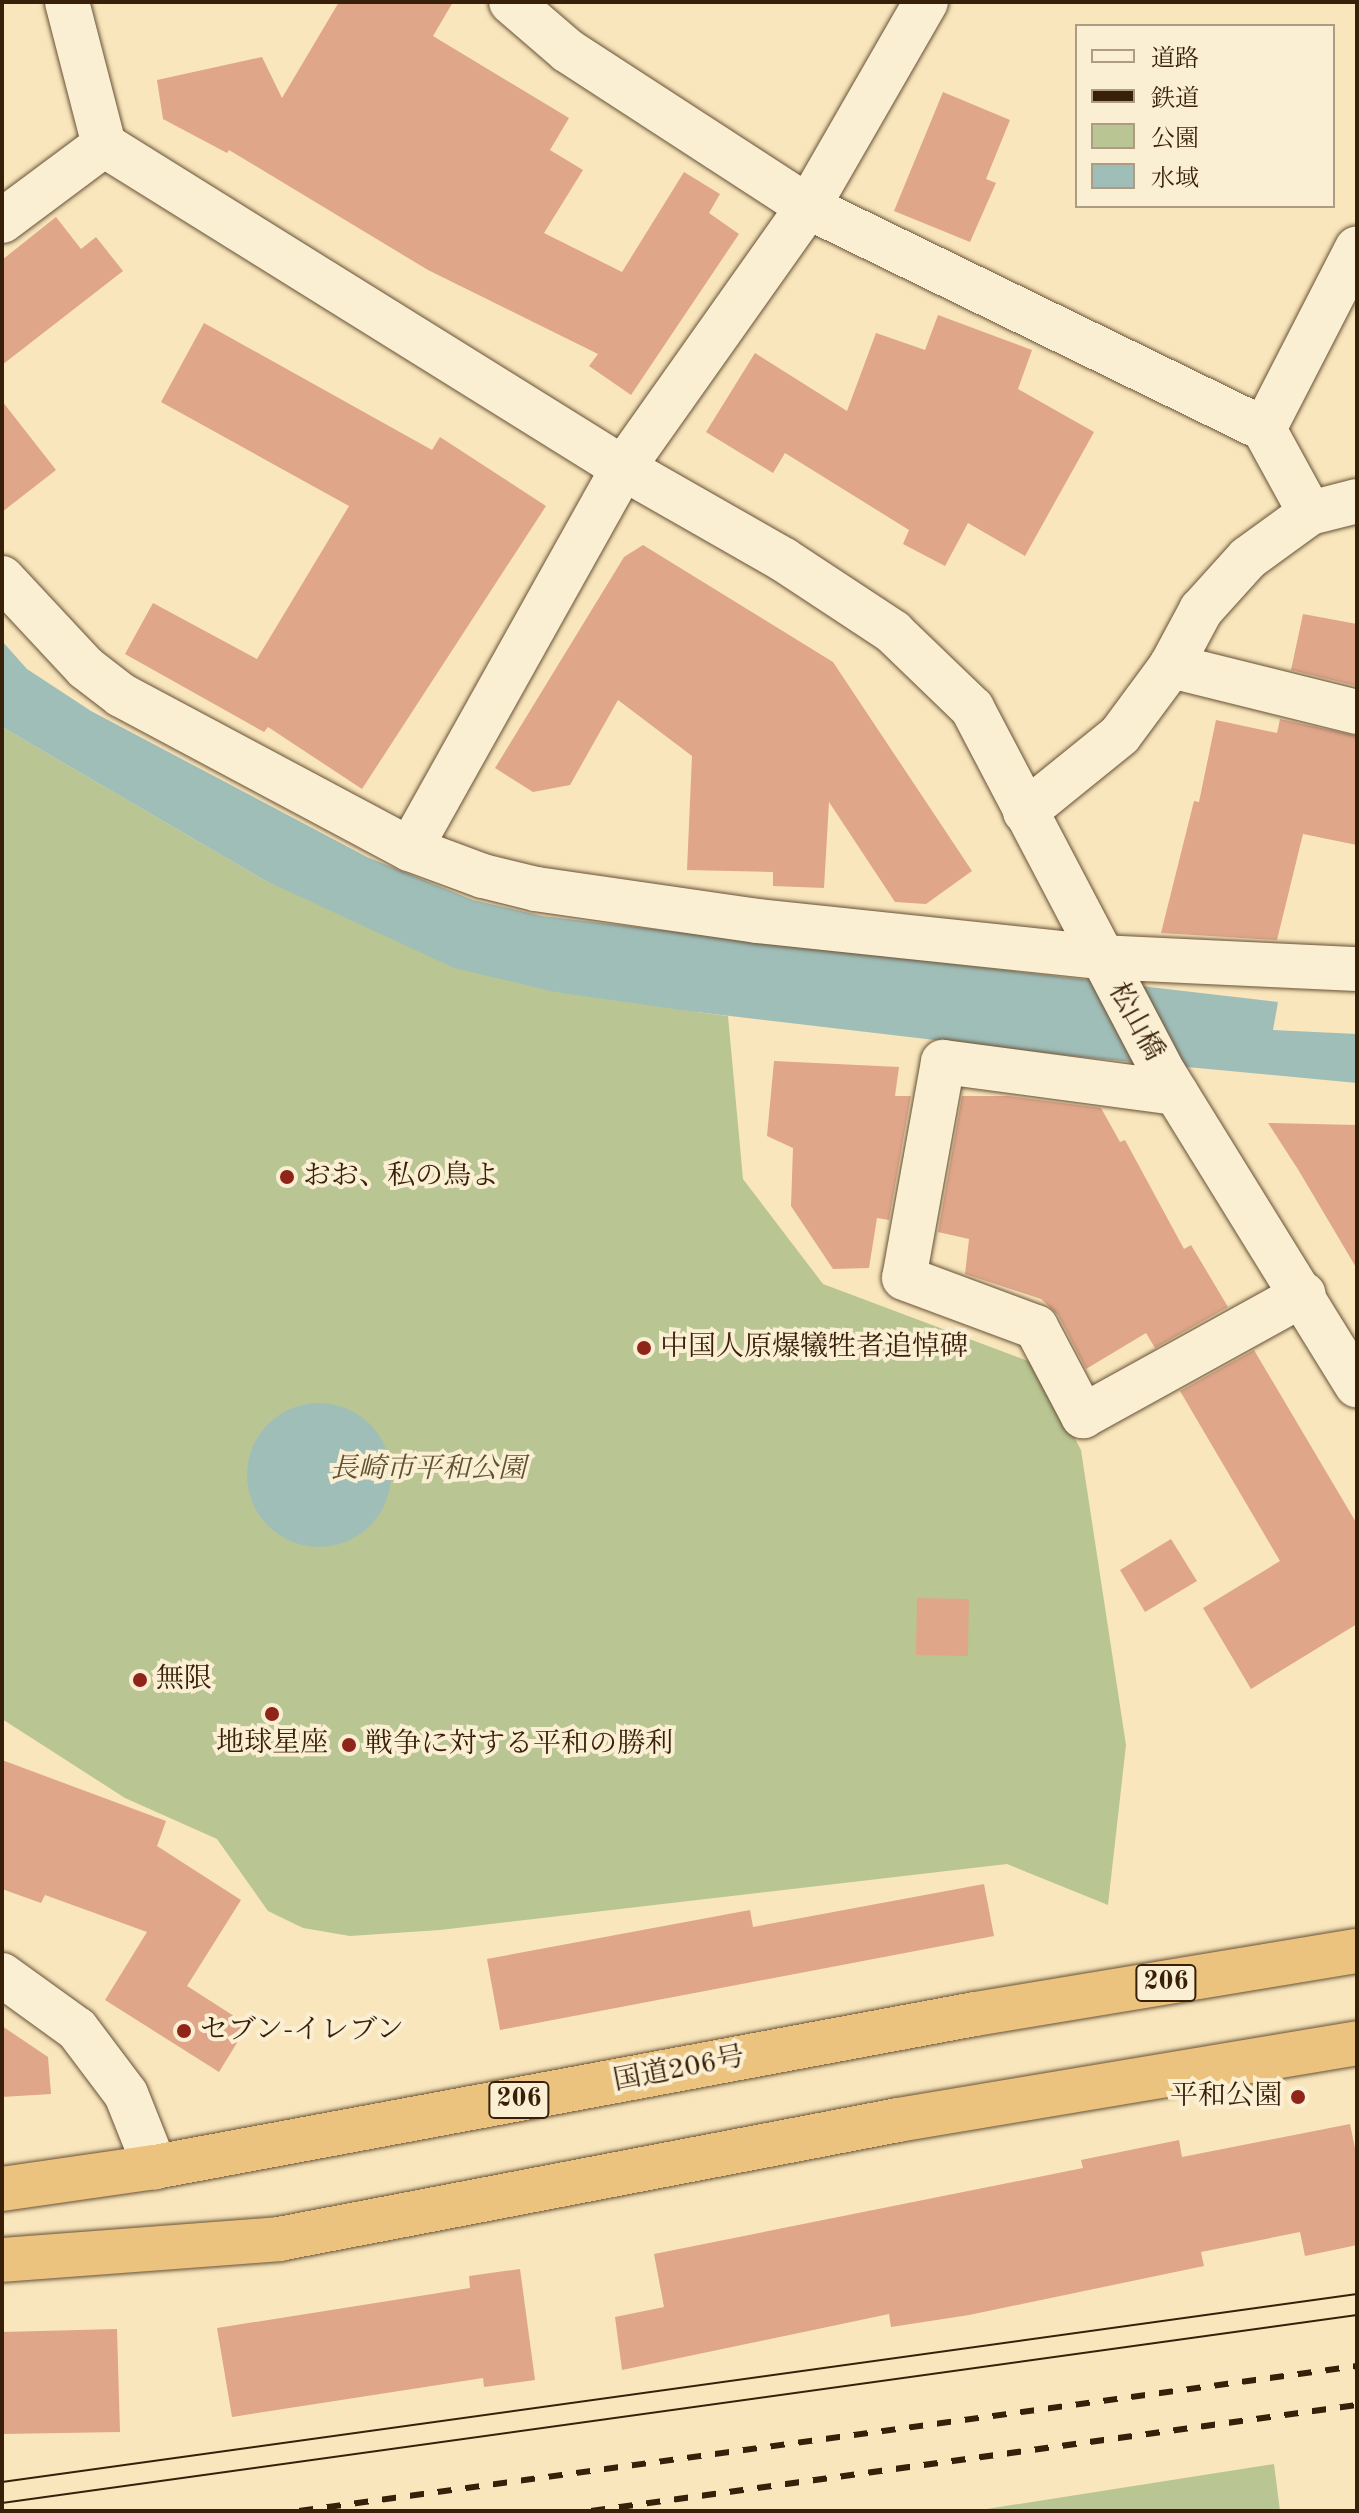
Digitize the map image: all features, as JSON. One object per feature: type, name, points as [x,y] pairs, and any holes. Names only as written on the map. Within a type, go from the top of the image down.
[{"type":"highway","name":"国道206号","points":[[2,2189],[155,2167],[975,2014],[1357,1951]]},
{"type":"highway","points":[[2,2260],[279,2239],[898,2120],[1357,2043]]},
{"type":"street","points":[[2,221],[104,145],[67,2]]},
{"type":"street","points":[[511,2],[568,51],[808,207],[1264,429],[1310,513]]},
{"type":"street","points":[[410,849],[623,468],[808,207],[926,2]]},
{"type":"street","name":"松山橋","points":[[104,145],[623,468],[784,560],[893,632],[972,708],[1103,963],[1170,1084],[1304,1294],[1357,1386]]},
{"type":"street","points":[[1264,429],[1357,248]]},
{"type":"street","points":[[1025,812],[1120,735],[1171,666],[1201,610],[1248,558],[1310,513],[1357,501]]},
{"type":"street","points":[[2,578],[75,657],[121,695],[410,849],[536,889],[757,921],[1103,963],[1357,969]]},
{"type":"street","points":[[1171,666],[1357,712]]},
{"type":"street","points":[[1170,1084],[943,1062],[904,1278],[1036,1327],[1083,1416],[1304,1294]]},
{"type":"street","points":[[2,1975],[77,2029],[126,2094],[155,2167]]},
{"type":"green space","name":"長崎市平和公園","points":[[2,727],[264,880],[696,1012],[728,1016],[743,1179],[823,1284],[1036,1364],[1081,1450],[1126,1745],[1108,1905],[1007,1864],[440,1930],[350,1936],[303,1928],[268,1911],[217,1839],[125,1798],[2,1719]]},
{"type":"green space","points":[[1274,2464],[1280,2511],[974,2511]]},
{"type":"water","points":[[2,641],[27,669],[91,711],[367,857],[473,900],[542,916],[1278,1002],[1273,1030],[1357,1034],[1357,1083],[1081,1057],[696,1012],[555,992],[454,968],[264,880],[2,727]]},
{"type":"water","points":[[319,1403],[346,1409],[370,1424],[385,1448],[391,1475],[385,1502],[370,1526],[346,1541],[319,1547],[292,1541],[268,1526],[253,1502],[247,1475],[253,1448],[268,1424],[292,1409]]},
{"type":"building","points":[[339,2],[453,2],[433,36],[569,118],[550,150],[583,170],[544,233],[622,272],[684,172],[720,194],[709,213],[739,234],[631,395],[589,366],[598,354],[428,270],[229,150],[227,153],[163,119],[157,80],[262,57],[282,98]]},
{"type":"building","points":[[943,92],[1010,120],[986,179],[996,183],[970,242],[894,211]]},
{"type":"building","points":[[56,217],[81,249],[96,237],[123,271],[2,365],[2,260]]},
{"type":"building","points":[[938,315],[1032,350],[1018,389],[1094,432],[1025,556],[968,523],[945,566],[903,544],[909,530],[785,453],[773,473],[706,432],[755,353],[847,411],[876,333],[925,350]]},
{"type":"building","points":[[204,323],[432,450],[440,437],[546,506],[362,789],[268,727],[264,732],[125,654],[153,603],[257,659],[349,506],[161,402]]},
{"type":"building","points":[[2,401],[56,470],[2,512]]},
{"type":"building","points":[[643,545],[833,662],[972,871],[926,904],[895,902],[829,802],[824,888],[773,886],[773,872],[687,870],[692,756],[618,700],[570,785],[533,792],[495,768],[624,557]]},
{"type":"building","points":[[1303,614],[1357,624],[1357,686],[1291,670]]},
{"type":"building","points":[[1280,719],[1357,736],[1357,845],[1303,834],[1277,940],[1161,933],[1194,801],[1199,802],[1216,720],[1277,733]]},
{"type":"building","points":[[774,1061],[899,1067],[895,1096],[911,1096],[889,1220],[877,1218],[869,1268],[833,1269],[791,1206],[793,1148],[767,1136]]},
{"type":"building","points":[[962,1096],[1008,1096],[1101,1108],[1120,1142],[1125,1140],[1184,1249],[1191,1245],[1228,1307],[1155,1348],[1146,1333],[1086,1369],[1058,1315],[1041,1299],[965,1274],[969,1239],[938,1232]]},
{"type":"building","points":[[1268,1123],[1357,1125],[1357,1269],[1299,1171]]},
{"type":"building","points":[[1254,1350],[1357,1524],[1357,1624],[1251,1689],[1203,1608],[1280,1561],[1180,1391]]},
{"type":"building","points":[[1171,1539],[1197,1581],[1145,1612],[1120,1570]]},
{"type":"building","points":[[917,1598],[969,1599],[968,1656],[916,1655]]},
{"type":"building","points":[[2,1760],[166,1821],[157,1846],[241,1900],[187,1986],[248,2025],[219,2072],[105,2000],[147,1932],[45,1895],[41,1903],[2,1889]]},
{"type":"building","points":[[984,1884],[994,1936],[500,2030],[487,1959],[750,1910],[753,1927]]},
{"type":"building","points":[[2,2026],[48,2057],[51,2094],[2,2097]]},
{"type":"building","points":[[1350,2124],[1357,2158],[1357,2245],[1305,2256],[1300,2232],[1201,2252],[1204,2266],[969,2315],[891,2327],[889,2314],[622,2370],[615,2317],[664,2307],[654,2254],[1083,2168],[1081,2160],[1179,2140],[1182,2157]]},
{"type":"building","points":[[520,2269],[535,2380],[484,2387],[483,2378],[232,2417],[217,2328],[470,2288],[469,2276]]},
{"type":"building","points":[[117,2329],[120,2432],[2,2434],[2,2332]]},
{"type":"tram line","points":[[2,2482],[1357,2294]]},
{"type":"tram line","points":[[2,2503],[1357,2315]]},
{"type":"railway","points":[[299,2511],[1357,2366]]},
{"type":"railway","points":[[591,2511],[1357,2405]]},
{"type":"place","name":"おお、私の鳥よ","points":[[287,1177]]},
{"type":"place","name":"中国人原爆犧牲者追悼碑","points":[[644,1348]]},
{"type":"place","name":"無限","points":[[140,1680]]},
{"type":"place","name":"地球星座","points":[[272,1714]]},
{"type":"place","name":"戦争に対する平和の勝利","points":[[349,1745]]},
{"type":"place","name":"セブン-イレブン","points":[[184,2031]]},
{"type":"place","name":"平和公園","points":[[1298,2097]]}]
